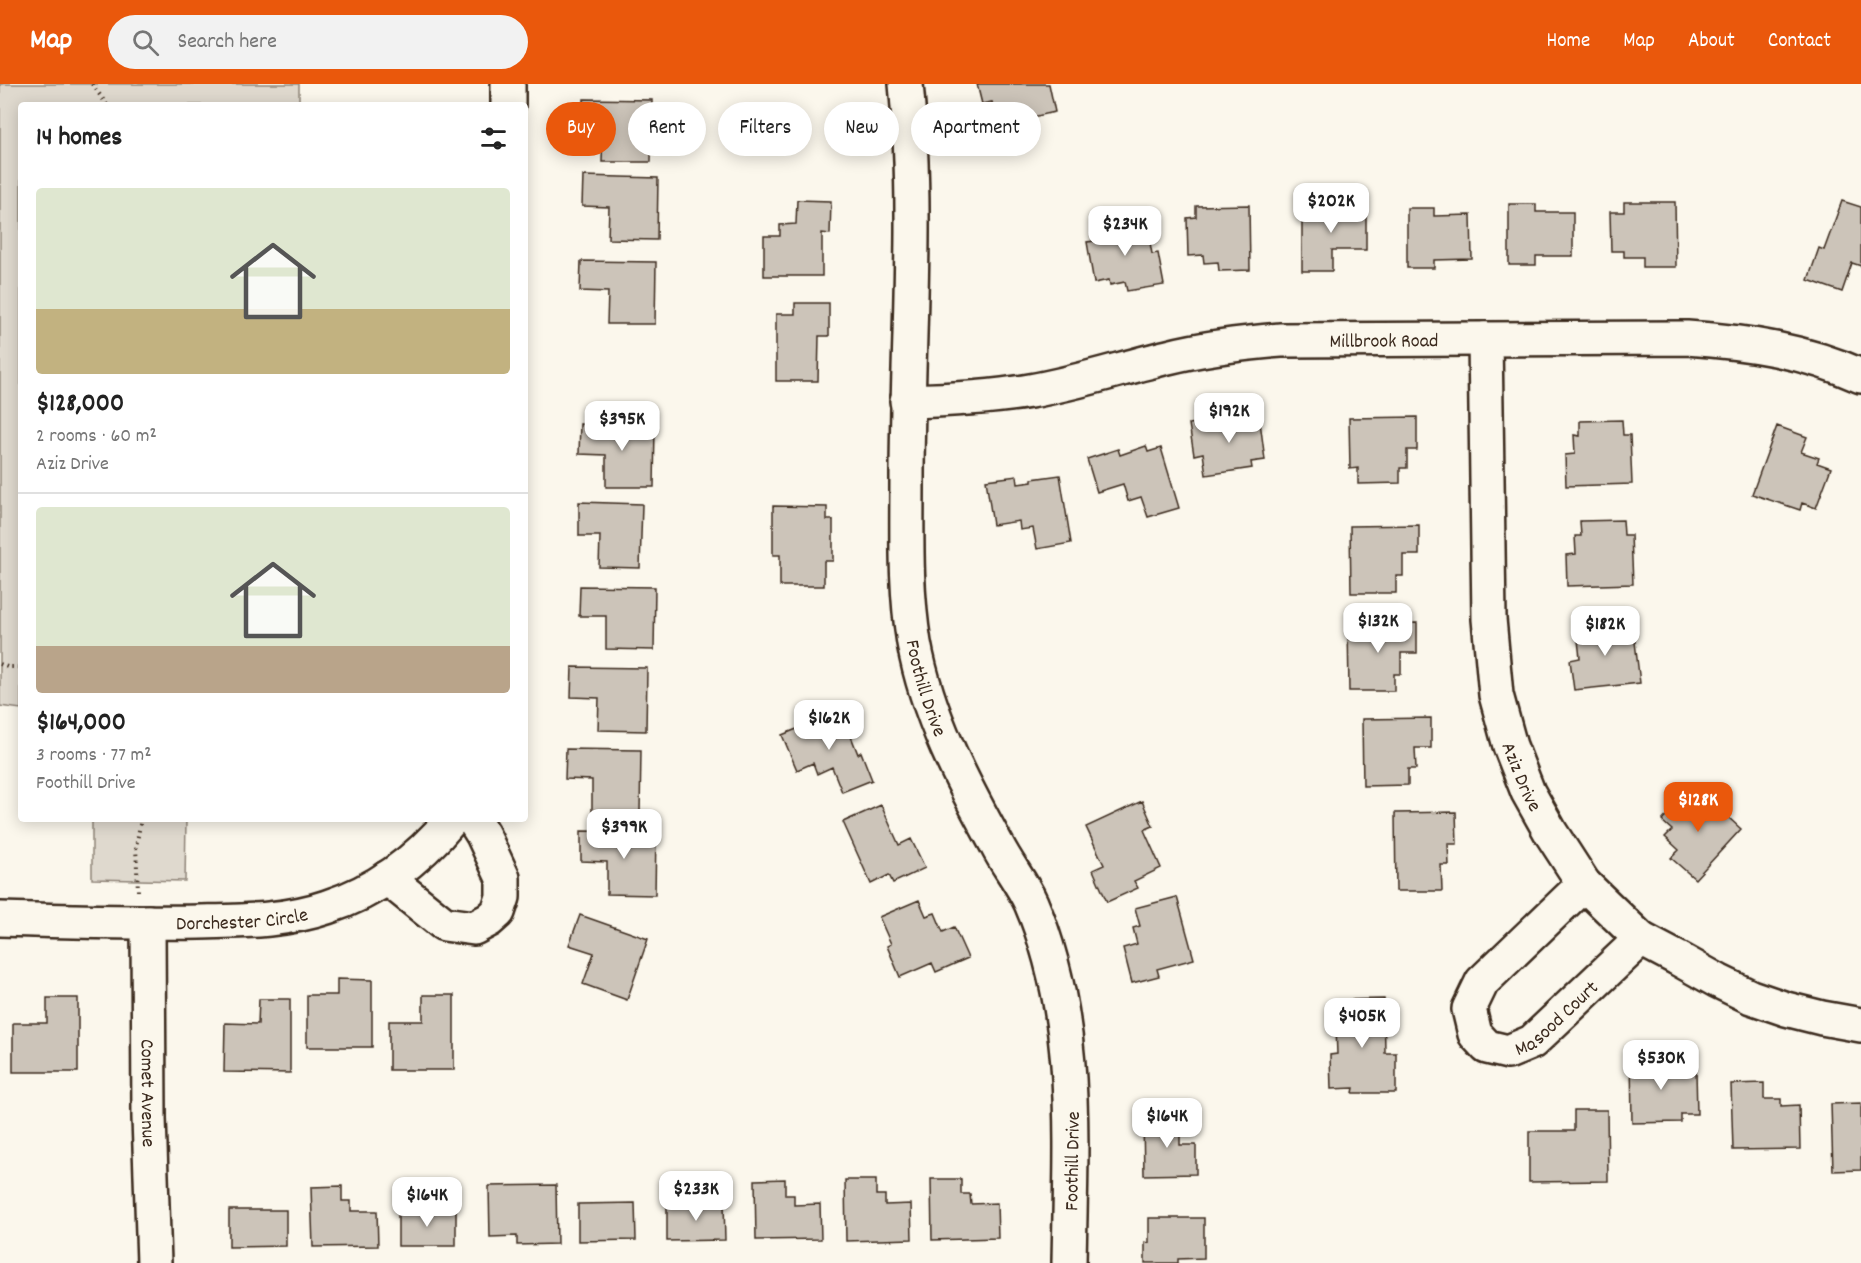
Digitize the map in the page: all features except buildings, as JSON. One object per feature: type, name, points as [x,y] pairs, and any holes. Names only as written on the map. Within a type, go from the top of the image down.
[{"type":"street","points":[[508,84],[508,102]]},
{"type":"street","name":"Foothill Drive","points":[[906,84],[910,120],[913,221],[907,401],[908,587],[915,645],[924,684],[942,737],[998,848],[1030,901],[1052,961],[1070,1072],[1072,1108],[1069,1263]]},
{"type":"street","name":"Millbrook Road","points":[[907,401],[967,399],[1030,391],[1171,356],[1281,340],[1687,338],[1725,340],[1763,346],[1812,358],[1861,376]]},
{"type":"street","name":"Aziz Drive","points":[[1485,339],[1489,619],[1496,694],[1510,746],[1528,792],[1584,884],[1641,939],[1751,997],[1786,1009],[1861,1025]]},
{"type":"street","name":"Dorchester Circle","points":[[0,919],[143,922],[274,920],[326,908],[364,892],[387,878],[424,849],[449,822]]},
{"type":"street","points":[[387,878],[444,924],[474,928],[489,920],[498,912],[503,897],[503,878],[475,822]]},
{"type":"street","name":"Masood Court","points":[[1584,884],[1482,982],[1469,1009],[1475,1034],[1487,1047],[1508,1052],[1533,1042],[1641,939]]},
{"type":"street","name":"Comet Avenue","points":[[143,922],[154,1263]]},
{"type":"path","points":[[92,84],[105,102]]},
{"type":"path","points":[[0,664],[18,667]]},
{"type":"path","points":[[140,822],[136,847],[143,922]]},
{"type":"shaded area","points":[[0,84],[299,84],[299,102],[18,102],[18,709],[0,706]]},
{"type":"shaded area","points":[[92,822],[186,822],[185,881],[92,879]]}]
